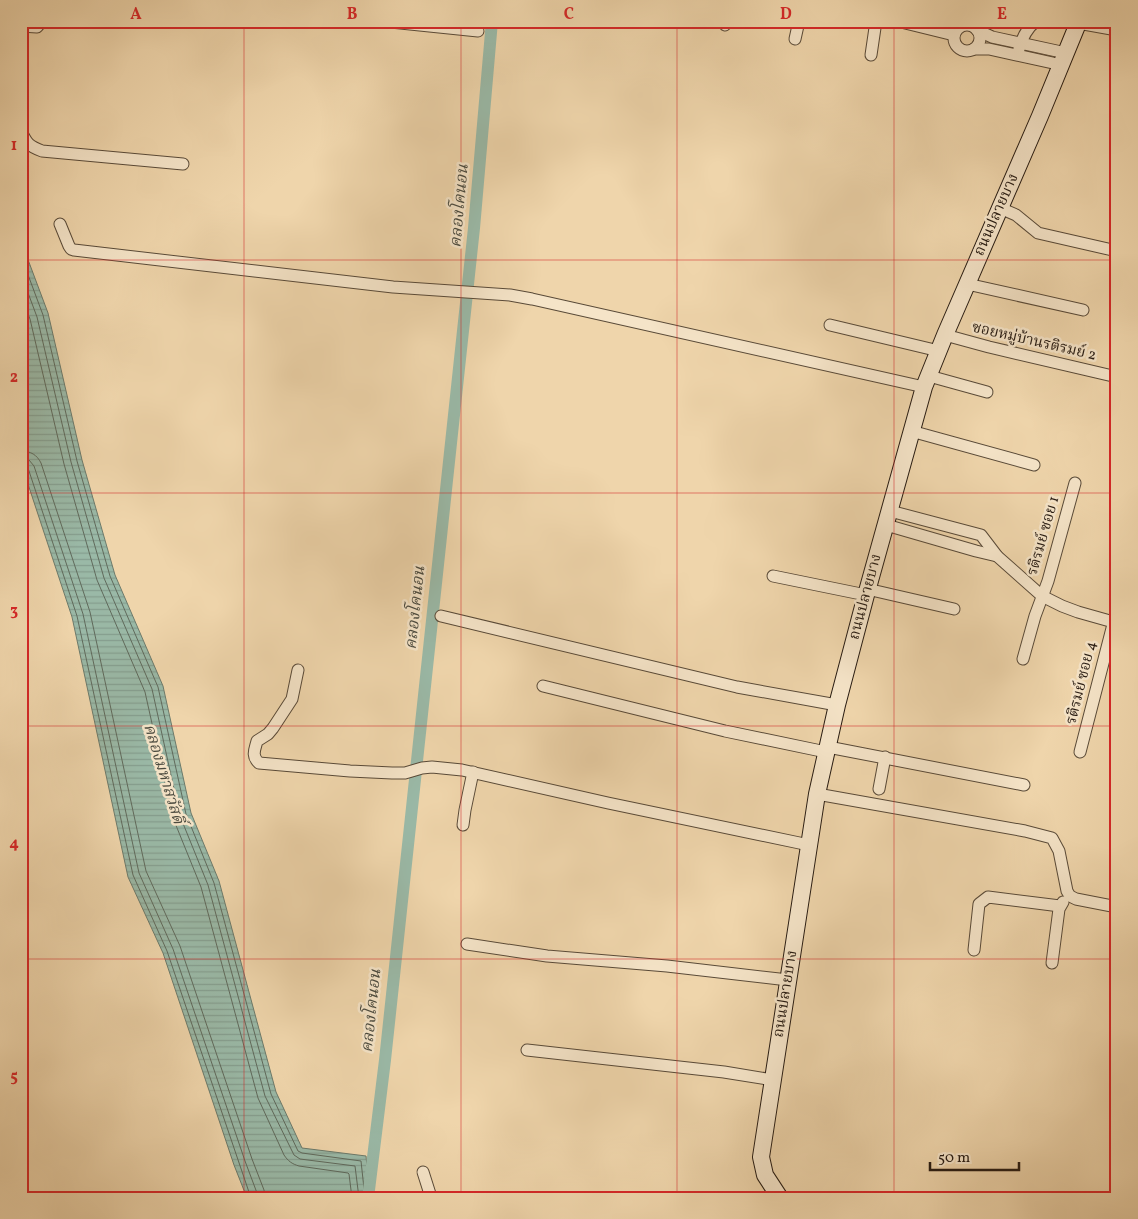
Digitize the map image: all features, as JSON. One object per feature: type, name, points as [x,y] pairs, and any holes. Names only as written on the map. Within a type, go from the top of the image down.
[{"type":"street","points":[[21,26],[37,27],[42,21]]},
{"type":"street","points":[[381,21],[478,31]]},
{"type":"street","points":[[795,39],[799,21]]},
{"type":"street","points":[[871,55],[876,21]]},
{"type":"street","points":[[896,21],[954,34]]},
{"type":"street","points":[[1017,56],[1030,26],[1036,21]]},
{"type":"street","points":[[1078,22],[1117,30]]},
{"type":"street","name":"ถนนปลายบาง","points":[[780,1198],[765,1175],[761,1157],[817,794],[837,706],[866,592],[926,382],[1078,22]]},
{"type":"street","points":[[964,24],[972,25],[992,37],[1021,44],[1064,59],[1017,56],[989,49],[964,50],[956,44],[954,34],[964,24]]},
{"type":"street","points":[[972,25],[979,35],[979,40],[974,49]]},
{"type":"street","points":[[21,131],[25,141],[31,147],[42,151],[182,164]]},
{"type":"street","points":[[1000,208],[1016,215],[1038,233],[1117,251]]},
{"type":"street","points":[[60,224],[69,246],[74,250],[393,287],[510,295],[926,382],[986,392]]},
{"type":"street","points":[[967,284],[1083,310]]},
{"type":"street","name":"ซอยหมู่บ้านรติรมย์ 2","points":[[830,325],[942,343],[989,347],[1117,377]]},
{"type":"street","points":[[911,431],[1034,465]]},
{"type":"street","name":"รติรมย์ ซอย 1","points":[[1023,659],[1035,616],[1048,582],[1075,483]]},
{"type":"street","points":[[888,518],[981,535],[997,556],[1042,596],[1078,612],[1115,622]]},
{"type":"street","points":[[888,518],[997,556]]},
{"type":"street","points":[[773,576],[954,609]]},
{"type":"street","name":"รติรมย์ ซอย 4","points":[[1080,752],[1117,609]]},
{"type":"street","points":[[441,616],[737,687],[837,706]]},
{"type":"street","points":[[298,670],[292,699],[273,728],[258,741],[254,755],[258,763],[392,773],[422,768],[449,768],[810,845]]},
{"type":"street","points":[[543,686],[725,731],[827,750],[885,758],[1024,785]]},
{"type":"street","points":[[879,789],[885,758]]},
{"type":"street","points":[[463,825],[473,772]]},
{"type":"street","points":[[817,794],[1052,838],[1059,851],[1070,896],[1117,907]]},
{"type":"street","points":[[1052,963],[1059,909],[1062,903],[1070,896]]},
{"type":"street","points":[[974,950],[979,904],[988,898],[1060,906]]},
{"type":"street","points":[[467,944],[547,956],[668,966],[788,980]]},
{"type":"street","points":[[527,1050],[724,1072],[773,1080]]},
{"type":"street","points":[[423,1172],[430,1198]]},
{"type":"water","name":"คลองมหาสวัสดิ์","points":[[21,241],[48,313],[82,460],[115,575],[163,686],[191,813],[219,881],[276,1092],[302,1148],[366,1156],[370,1198],[247,1198],[234,1165],[163,953],[128,877],[72,617],[21,463]]},
{"type":"waterway","name":"คลองโคนอน","points":[[368,1198],[385,1060],[474,228],[492,21]]}]
